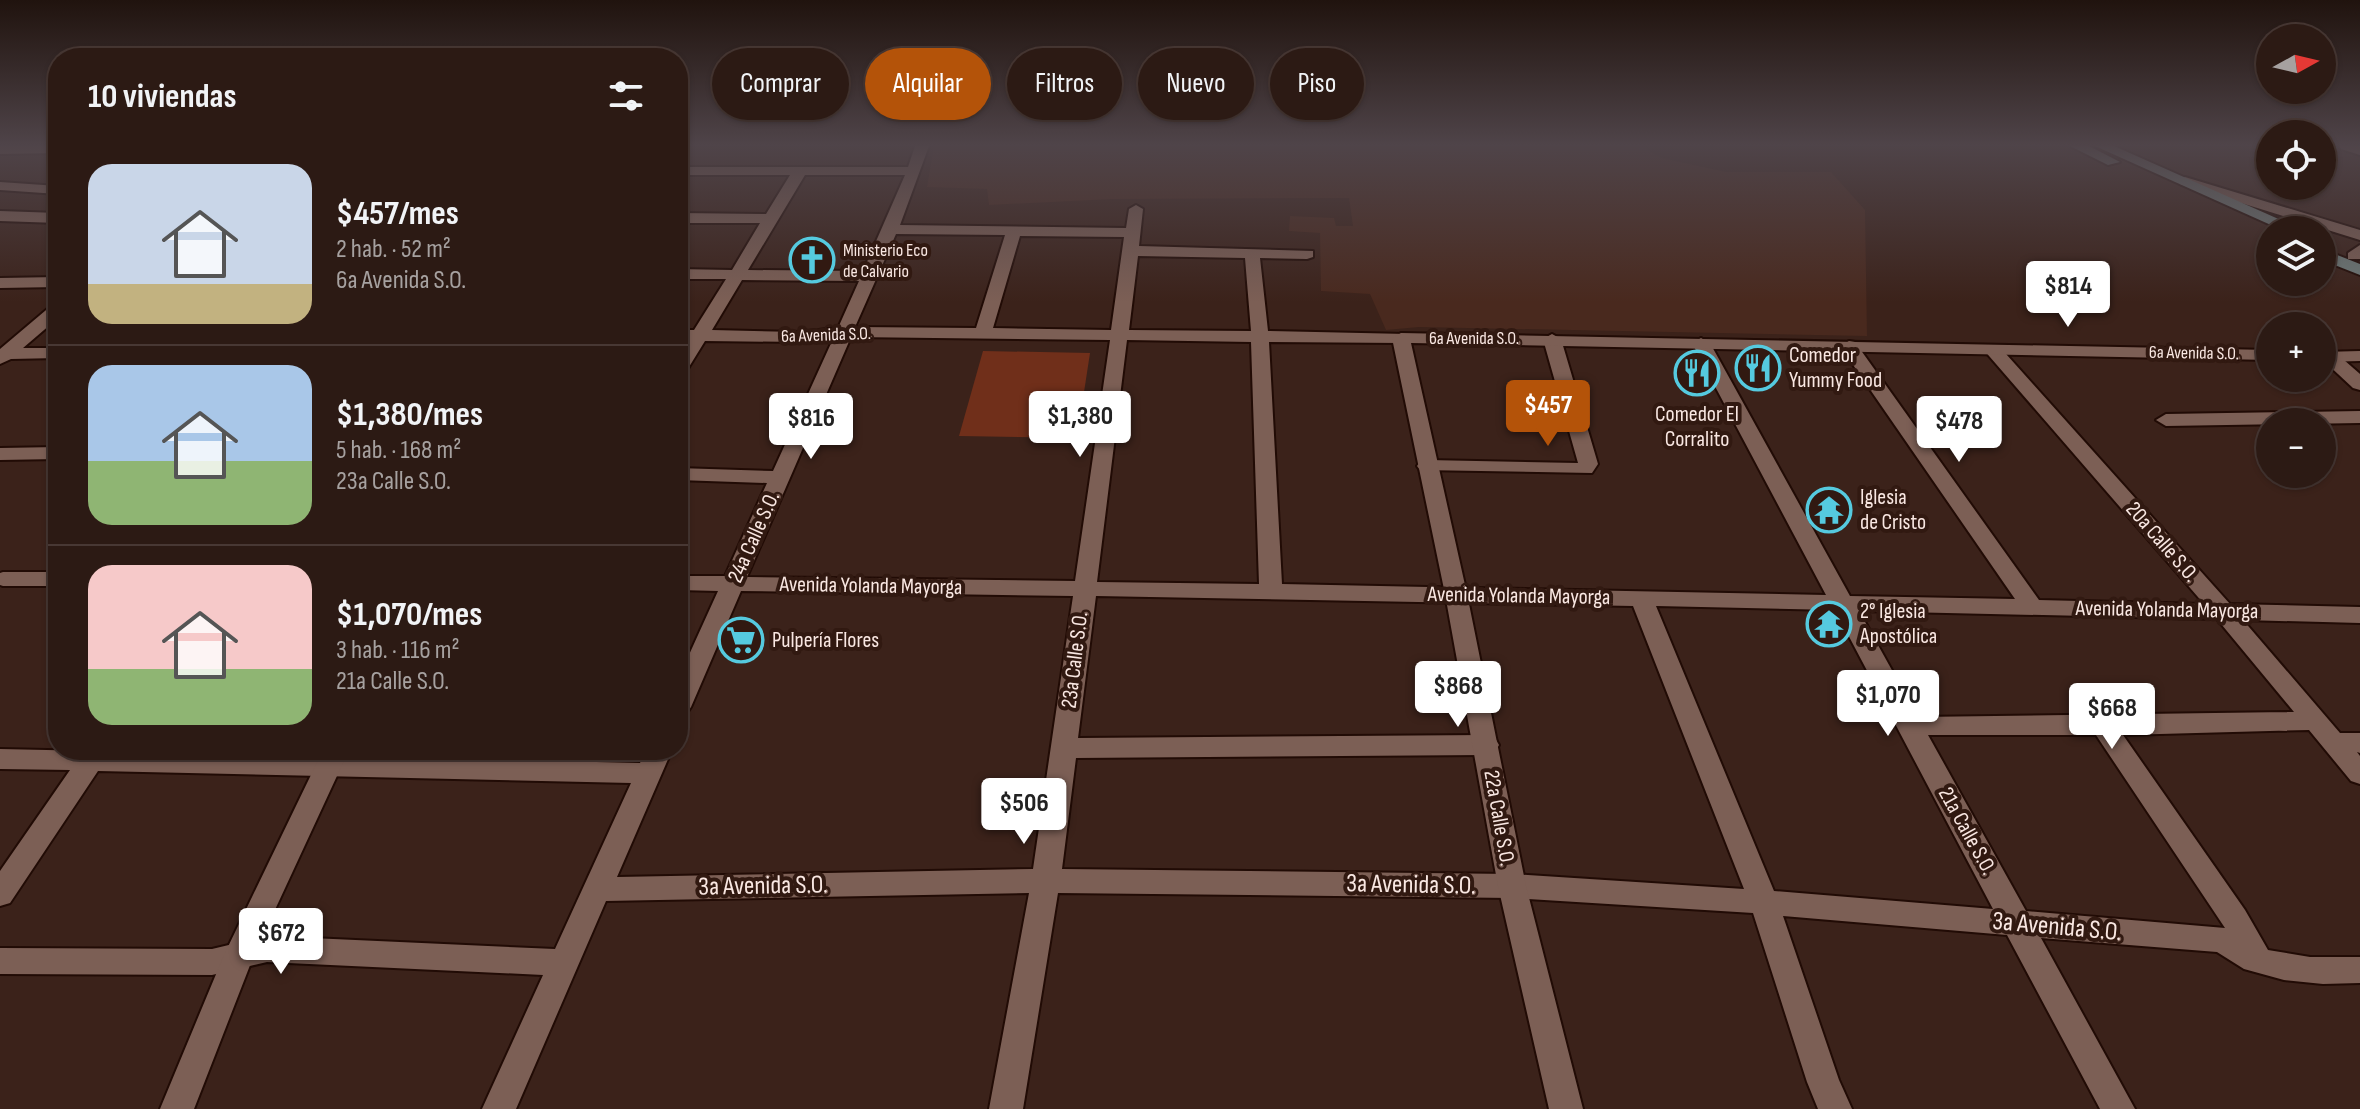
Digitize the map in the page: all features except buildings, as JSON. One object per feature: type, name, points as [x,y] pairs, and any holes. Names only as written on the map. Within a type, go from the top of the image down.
[{"type":"main road","points":[[2195,198],[2256,225]]},
{"type":"main road","points":[[2221,198],[2263,216]]},
{"type":"main road","points":[[2336,249],[2359,261]]},
{"type":"main road","points":[[2336,257],[2359,261]]},
{"type":"street","points":[[688,355],[783,198]]},
{"type":"street","name":"24a Calle S.O.","points":[[688,685],[904,198]]},
{"type":"street","points":[[2237,198],[2360,235]]},
{"type":"street","name":"23a Calle S.O.","points":[[1006,1109],[1046,881],[1136,209]]},
{"type":"street","points":[[0,216],[48,218]]},
{"type":"street","points":[[0,230],[20,217]]},
{"type":"street","points":[[688,218],[770,219]]},
{"type":"street","points":[[891,229],[1133,233]]},
{"type":"street","points":[[983,334],[1014,231]]},
{"type":"street","points":[[1129,251],[1307,254]]},
{"type":"street","points":[[1252,253],[1260,337],[1271,593]]},
{"type":"street","points":[[688,274],[870,276]]},
{"type":"street","points":[[0,283],[48,282]]},
{"type":"street","points":[[2,356],[48,317]]},
{"type":"street","name":"6a Avenida S.O.","points":[[688,335],[799,337],[845,332],[1552,339],[2256,355]]},
{"type":"street","name":"22a Calle S.O.","points":[[1401,338],[1456,594],[1512,886],[1566,1109]]},
{"type":"street","points":[[1427,466],[1585,469],[1588,464],[1552,339]]},
{"type":"street","name":"21a Calle S.O.","points":[[1701,343],[2118,1109]]},
{"type":"street","points":[[1849,346],[2032,607]]},
{"type":"street","name":"20a Calle S.O.","points":[[1992,349],[2222,610],[2360,774]]},
{"type":"street","points":[[2,356],[48,354]]},
{"type":"street","points":[[2336,357],[2360,356]]},
{"type":"street","points":[[2336,365],[2360,384]]},
{"type":"street","points":[[2166,420],[2360,417]]},
{"type":"street","points":[[0,454],[48,453]]},
{"type":"street","points":[[688,474],[780,477]]},
{"type":"street","points":[[3,579],[48,579]]},
{"type":"street","name":"Avenida Yolanda Mayorga","points":[[688,583],[1456,594],[2360,615]]},
{"type":"street","points":[[1641,598],[1764,902],[1823,1082],[1835,1109]]},
{"type":"street","points":[[1909,726],[2103,726],[2313,721]]},
{"type":"street","points":[[2103,726],[2235,919],[2259,961]]},
{"type":"street","points":[[2331,742],[2360,743]]},
{"type":"street","points":[[1064,748],[1486,745]]},
{"type":"street","points":[[0,759],[48,757]]},
{"type":"street","points":[[0,894],[92,760]]},
{"type":"street","points":[[177,1109],[239,955],[331,760]]},
{"type":"street","points":[[499,1109],[654,761],[547,760]]},
{"type":"street","name":"3a Avenida S.O.","points":[[597,889],[1046,881],[1512,886],[1764,902],[2222,940],[2259,961],[2284,967],[2360,970]]},
{"type":"street","points":[[0,961],[212,962],[267,949],[564,963]]},
{"type":"shaded area","points":[[988,198],[1854,198],[1865,210],[1867,336],[1419,327],[1386,330],[1370,294],[1321,291],[1320,233],[1289,231],[1290,216],[1334,218],[1336,226],[1353,226],[1349,198],[1113,199],[989,205]]},
{"type":"shaded area","points":[[983,351],[1090,353],[1077,438],[959,436]]},
{"type":"place","name":"Ministerio Eco de Calvario","points":[[812,260]]},
{"type":"place","name":"Comedor Yummy Food","points":[[1758,368]]},
{"type":"place","name":"Comedor El Corralito","points":[[1697,373]]},
{"type":"place","name":"Iglesia de Cristo","points":[[1829,510]]},
{"type":"place","name":"2° Iglesia Apostólica","points":[[1829,624]]},
{"type":"place","name":"Pulpería Flores","points":[[741,640]]}]
